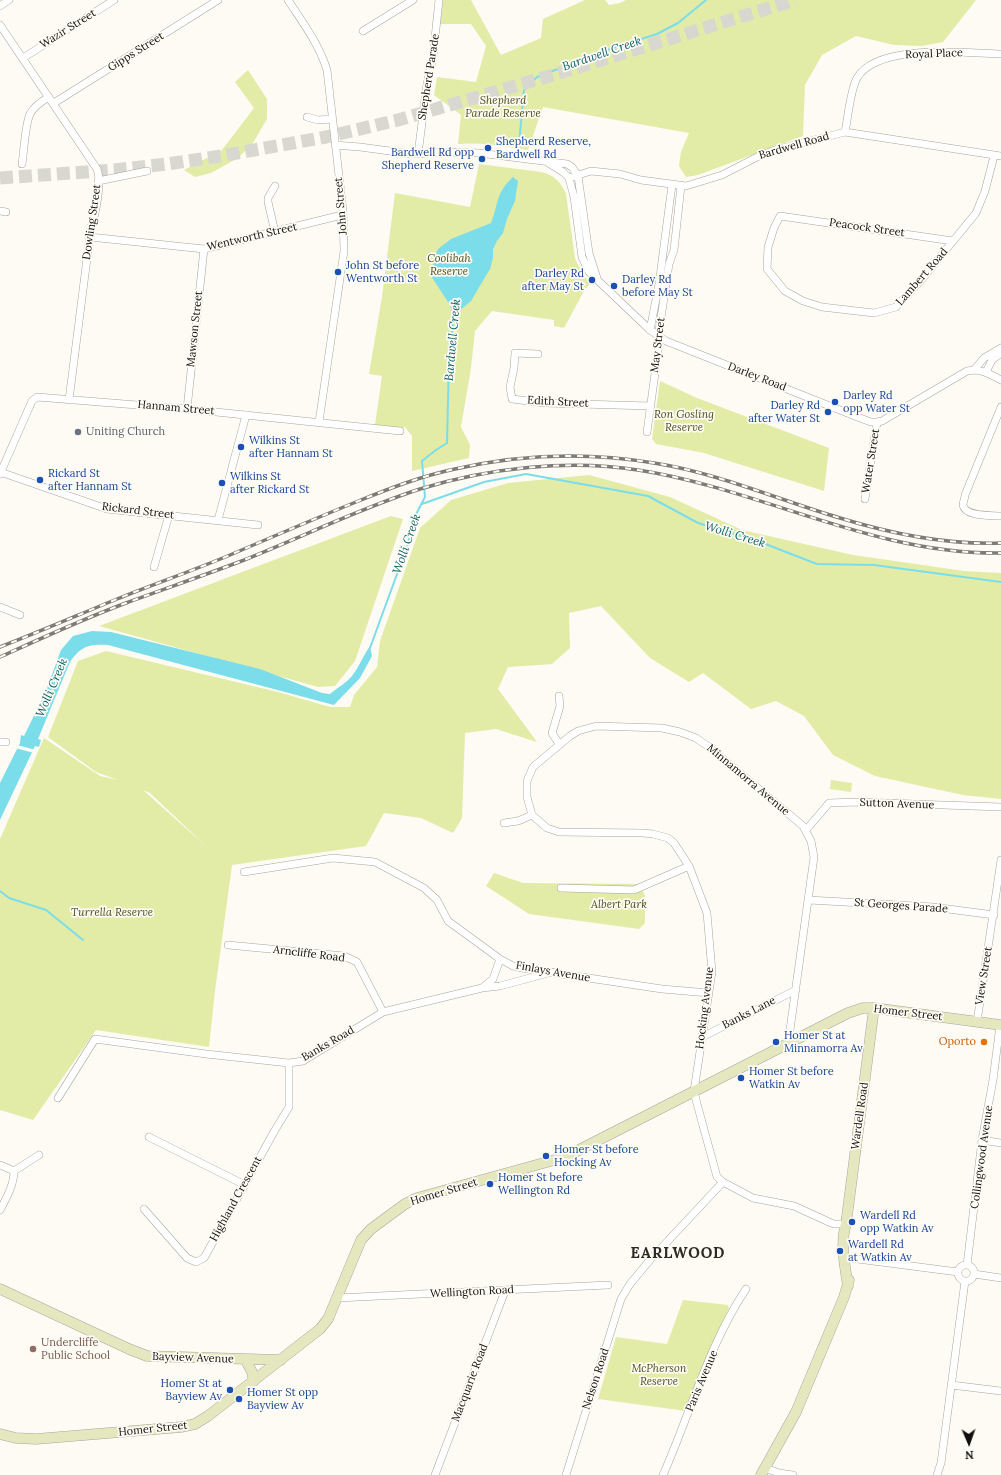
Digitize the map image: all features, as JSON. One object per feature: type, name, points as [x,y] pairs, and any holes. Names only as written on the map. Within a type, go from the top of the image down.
[{"type":"main road","name":"Homer Street","points":[[0,1434],[16,1438],[36,1439],[188,1426],[204,1418],[320,1329],[328,1319],[361,1240],[371,1229],[405,1204],[428,1194],[558,1159],[571,1154],[848,1013],[863,1008],[874,1008],[1000,1025]]},
{"type":"main road","name":"Wardell Road","points":[[848,1286],[845,1270],[843,1233],[846,1224],[874,1008]]},
{"type":"main road","name":"Wardell Road","points":[[763,1471],[796,1412],[848,1286],[850,1258],[846,1224]]},
{"type":"main road","name":"Bayview Avenue","points":[[0,1289],[142,1355],[153,1357],[281,1360]]},
{"type":"main road","points":[[245,1359],[252,1372],[254,1381]]},
{"type":"street","points":[[0,6],[9,0]]},
{"type":"street","name":"Wazir Street","points":[[23,58],[114,0]]},
{"type":"street","name":"Gipps Street","points":[[22,164],[28,120],[30,113],[37,105],[51,100],[218,0]]},
{"type":"street","name":"John Street","points":[[288,0],[312,36],[322,56],[326,70],[343,210],[344,251],[319,422]]},
{"type":"street","points":[[363,31],[413,0]]},
{"type":"street","name":"Shepherd Parade","points":[[418,154],[427,84],[433,57],[439,0]]},
{"type":"street","name":"Dowling Street","points":[[0,25],[97,169],[98,194],[90,237],[69,400]]},
{"type":"street","name":"Royal Place","points":[[845,132],[854,85],[859,75],[870,66],[892,57],[914,53],[1001,54]]},
{"type":"street","points":[[307,117],[318,120],[332,120]]},
{"type":"street","name":"Bardwell Road","points":[[569,178],[591,171],[606,172],[641,180],[686,186],[722,175],[774,150],[845,132],[997,156]]},
{"type":"street","points":[[335,145],[418,154],[462,152],[567,164],[572,167],[578,176]]},
{"type":"street","name":"Lambert Road","points":[[780,216],[774,228],[768,247],[768,269],[785,291],[802,301],[822,307],[874,314],[896,308],[976,214],[997,156]]},
{"type":"street","points":[[547,162],[563,172],[569,178]]},
{"type":"street","points":[[98,181],[147,171]]},
{"type":"street","name":"Darley Road","points":[[578,176],[589,253],[597,278]]},
{"type":"street","name":"Darley Road","points":[[569,178],[574,197],[582,257],[589,272],[650,330],[659,337],[680,348],[866,420],[877,422]]},
{"type":"street","name":"May Street","points":[[650,330],[659,284],[672,185]]},
{"type":"street","points":[[275,186],[268,198],[275,232]]},
{"type":"street","name":"May Street","points":[[647,432],[669,264],[674,250],[681,186]]},
{"type":"street","name":"Wentworth Street","points":[[90,237],[204,249],[342,215]]},
{"type":"street","name":"Peacock Street","points":[[780,216],[953,241]]},
{"type":"street","name":"Mawson Street","points":[[186,409],[204,249]]},
{"type":"street","points":[[877,422],[882,421],[961,375],[974,370],[984,358],[1001,348]]},
{"type":"street","name":"Edith Street","points":[[538,354],[515,353],[510,387],[512,399],[545,403],[651,406]]},
{"type":"street","points":[[986,372],[992,360],[1001,353]]},
{"type":"street","points":[[974,370],[986,372],[1001,380]]},
{"type":"street","name":"Hannam Street","points":[[0,471],[34,399],[40,397],[246,414],[400,431]]},
{"type":"street","points":[[1001,407],[965,495],[963,504],[966,510],[972,514],[1001,516]]},
{"type":"street","points":[[218,520],[246,414]]},
{"type":"street","name":"Water Street","points":[[864,499],[877,422]]},
{"type":"street","name":"Rickard Street","points":[[0,471],[108,509],[258,525]]},
{"type":"street","points":[[154,567],[169,515]]},
{"type":"street","points":[[0,607],[20,615]]},
{"type":"street","points":[[559,696],[560,706],[552,733],[559,744]]},
{"type":"street","name":"Minnamorra Avenue","points":[[532,815],[526,789],[530,772],[537,763],[559,744],[578,731],[596,726],[662,728],[680,732],[696,738],[709,747],[796,820],[806,830],[811,841],[814,856],[788,1044]]},
{"type":"street","name":"Sutton Avenue","points":[[806,830],[829,803],[857,802],[1001,807]]},
{"type":"street","points":[[504,823],[518,821],[532,815]]},
{"type":"street","name":"Hocking Avenue","points":[[532,815],[547,828],[559,832],[643,833],[668,838],[674,843],[689,866],[707,913],[712,972],[694,1091]]},
{"type":"street","name":"Finlays Avenue","points":[[244,872],[333,858],[375,862],[424,888],[437,900],[448,921],[512,966],[662,989],[709,993]]},
{"type":"street","name":"View Street","points":[[977,1022],[1001,860]]},
{"type":"street","points":[[561,888],[634,890],[689,866]]},
{"type":"street","name":"St Georges Parade","points":[[809,900],[933,907],[994,915]]},
{"type":"street","name":"Arncliffe Road","points":[[228,945],[344,956],[357,962],[384,1012]]},
{"type":"street","points":[[482,988],[493,979],[500,959]]},
{"type":"street","name":"Banks Road","points":[[58,1098],[95,1039],[206,1054],[289,1063],[303,1061],[384,1012],[482,988],[500,986],[552,972]]},
{"type":"street","name":"Banks Lane","points":[[702,1037],[796,990]]},
{"type":"street","name":"Collingwood Avenue","points":[[968,1265],[982,1140],[993,1080],[1000,1025]]},
{"type":"street","name":"Highland Crescent","points":[[144,1209],[187,1258],[196,1262],[204,1258],[289,1107],[289,1063]]},
{"type":"street","points":[[694,1091],[717,1177],[723,1182],[753,1198],[794,1206],[834,1224],[846,1224]]},
{"type":"street","points":[[149,1137],[245,1185]]},
{"type":"street","points":[[982,1140],[1001,1143]]},
{"type":"street","points":[[14,1171],[38,1155]]},
{"type":"street","points":[[0,1165],[14,1171]]},
{"type":"street","points":[[0,1210],[7,1198],[14,1178],[14,1171]]},
{"type":"street","name":"Nelson Road","points":[[566,1475],[621,1299],[630,1284],[650,1260],[723,1182]]},
{"type":"street","points":[[850,1258],[958,1272]]},
{"type":"street","points":[[968,1265],[972,1267],[974,1274],[972,1279],[965,1281],[959,1277],[958,1272],[960,1267],[968,1265]]},
{"type":"street","points":[[974,1274],[1001,1278]]},
{"type":"street","points":[[937,1475],[941,1463],[965,1281]]},
{"type":"street","name":"Wellington Road","points":[[337,1298],[608,1285]]},
{"type":"street","name":"Paris Avenue","points":[[663,1475],[701,1379],[728,1319],[746,1289]]},
{"type":"street","name":"Macquarie Road","points":[[435,1475],[505,1290]]},
{"type":"street","points":[[951,1385],[1001,1391]]},
{"type":"street","points":[[941,1463],[942,1475]]},
{"type":"street","points":[[763,1471],[793,1475]]},
{"type":"green space","name":"Shepherd Parade Reserve","points":[[443,0],[471,0],[501,55],[541,38],[543,19],[585,0],[605,0],[609,5],[626,0],[976,0],[943,42],[922,46],[894,45],[856,36],[822,55],[805,85],[803,136],[698,175],[686,177],[679,166],[681,152],[689,133],[543,107],[528,150],[484,144],[458,144],[461,115],[434,95],[437,77],[476,82],[486,46],[471,24],[440,24]]},
{"type":"green space","points":[[248,70],[267,99],[267,119],[253,143],[238,158],[211,173],[195,177],[184,170],[222,150],[254,108],[235,82]]},
{"type":"green space","name":"Coolibah Reserve","points":[[479,164],[541,172],[553,177],[562,186],[566,194],[575,258],[590,284],[584,291],[564,328],[554,326],[554,320],[492,311],[475,331],[471,368],[461,427],[470,445],[469,458],[412,471],[412,436],[405,427],[390,429],[375,425],[382,376],[369,374],[382,297],[395,193],[470,207]]},
{"type":"green space","name":"Ron Gosling Reserve","points":[[660,381],[697,398],[829,448],[824,491],[704,453],[656,444],[652,439]]},
{"type":"green space","name":"Turrella Reserve","points":[[589,475],[670,497],[742,530],[853,555],[964,571],[1001,573],[1001,799],[963,795],[875,776],[833,755],[804,716],[776,701],[751,709],[703,673],[689,682],[650,658],[601,606],[569,613],[570,648],[552,664],[508,667],[498,689],[537,742],[496,729],[465,733],[462,818],[453,833],[421,818],[384,813],[366,846],[232,865],[209,1047],[96,1030],[33,1120],[0,1110],[0,839],[44,738],[100,776],[118,780],[96,772],[48,737],[78,661],[106,651],[278,692],[330,707],[350,707],[354,695],[377,667],[380,641],[420,528],[451,500],[508,483]],"holes":[[[143,790],[150,793],[208,848]]]},
{"type":"green space","points":[[391,516],[403,519],[355,661],[335,686],[318,687],[99,626]]},
{"type":"green space","points":[[831,780],[852,783],[851,792],[830,789]]},
{"type":"green space","name":"Albert Park","points":[[494,873],[523,883],[640,884],[645,896],[645,923],[639,929],[529,914],[486,886]]},
{"type":"green space","name":"McPherson Reserve","points":[[683,1300],[728,1305],[729,1308],[686,1411],[598,1399],[616,1337],[667,1344]]},
{"type":"water","points":[[513,177],[518,181],[515,201],[503,233],[493,249],[493,258],[490,269],[471,301],[453,316],[450,305],[431,276],[434,258],[438,249],[451,239],[491,223],[500,194]]},
{"type":"water","points":[[92,631],[111,632],[260,669],[322,693],[330,694],[352,676],[370,646],[372,656],[360,678],[334,705],[108,645],[86,647],[78,652],[70,662],[38,739],[41,740],[39,747],[35,746],[0,820],[0,783],[20,743],[21,735],[24,736],[46,691],[61,650],[73,636]]},
{"type":"pier","points":[[17,745],[36,750],[34,753],[15,748]]},
{"type":"waterway","name":"Bardwell Creek","points":[[519,144],[524,90],[537,77],[610,49],[657,34],[678,23],[706,0]]},
{"type":"waterway","name":"Bardwell Creek","points":[[370,648],[408,544],[412,522],[425,497],[422,461],[447,443],[449,359],[454,314]]},
{"type":"waterway","name":"Wolli Creek","points":[[422,504],[484,482],[526,474],[648,496],[698,523],[755,540],[817,564],[874,565],[1001,582]]},
{"type":"waterway","points":[[0,891],[9,898],[46,910],[83,940]]},
{"type":"tunnel","points":[[0,178],[114,170],[167,164],[326,137],[398,120],[546,77],[795,0]]},
{"type":"railway","points":[[0,647],[117,599],[216,561],[392,488],[442,472],[505,460],[554,456],[604,457],[629,459],[678,467],[725,480],[817,511],[880,529],[940,540],[1001,543]]},
{"type":"railway","points":[[0,657],[126,603],[239,562],[397,497],[420,489],[473,476],[528,468],[584,465],[638,470],[684,479],[729,491],[863,533],[908,544],[954,551],[1001,553]]},
{"type":"place","name":"Shepherd Reserve, Bardwell Rd","points":[[488,148]]},
{"type":"place","name":"Bardwell Rd opp Shepherd Reserve","points":[[482,159]]},
{"type":"place","name":"John St before Wentworth St","points":[[338,272]]},
{"type":"place","name":"Darley Rd after May St","points":[[592,280]]},
{"type":"place","name":"Darley Rd before May St","points":[[614,286]]},
{"type":"place","name":"Darley Rd opp Water St","points":[[835,402]]},
{"type":"place","name":"Darley Rd after Water St","points":[[828,412]]},
{"type":"place","name":"Uniting Church","points":[[78,432]]},
{"type":"place","name":"Wilkins St after Hannam St","points":[[241,447]]},
{"type":"place","name":"Rickard St after Hannam St","points":[[40,480]]},
{"type":"place","name":"Wilkins St after Rickard St","points":[[222,483]]},
{"type":"place","name":"Homer St at Minnamorra Av","points":[[776,1042]]},
{"type":"place","name":"Oporto","points":[[984,1042]]},
{"type":"place","name":"Homer St before Watkin Av","points":[[741,1078]]},
{"type":"place","name":"Homer St before Hocking Av","points":[[546,1156]]},
{"type":"place","name":"Homer St before Wellington Rd","points":[[490,1184]]},
{"type":"place","name":"Wardell Rd opp Watkin Av","points":[[852,1222]]},
{"type":"place","name":"Wardell Rd at Watkin Av","points":[[840,1251]]},
{"type":"place","name":"Undercliffe Public School","points":[[33,1349]]},
{"type":"place","name":"Homer St at Bayview Av","points":[[230,1390]]},
{"type":"place","name":"Homer St opp Bayview Av","points":[[239,1399]]},
{"type":"district","name":"EARLWOOD","points":[[678,1254]]}]
